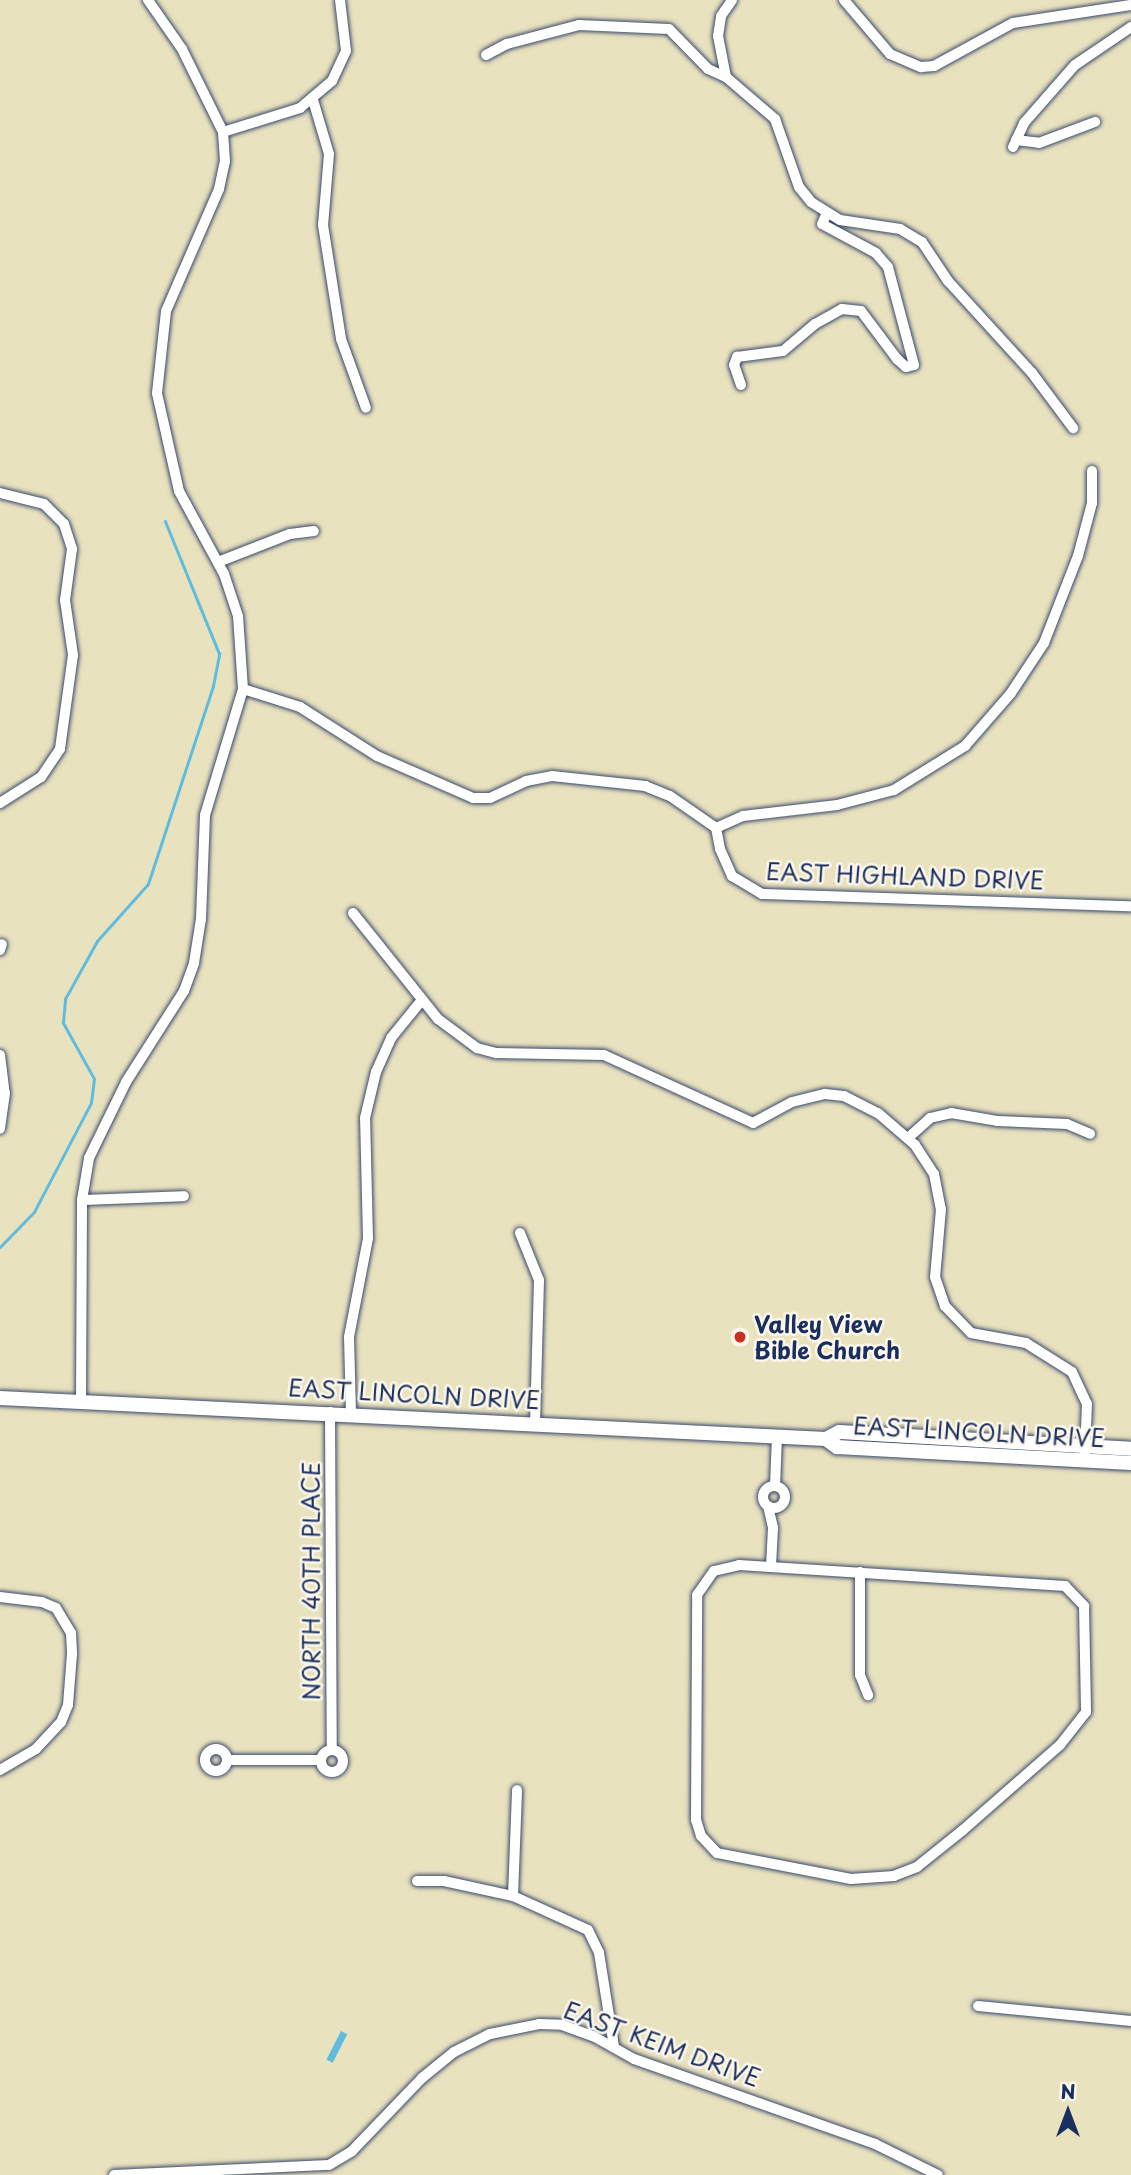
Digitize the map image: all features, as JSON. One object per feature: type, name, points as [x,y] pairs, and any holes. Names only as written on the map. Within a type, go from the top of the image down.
[{"type":"main road","name":"EAST LINCOLN DRIVE","points":[[0,1398],[81,1399],[777,1436],[826,1439],[837,1447],[1084,1453],[1131,1448]]},
{"type":"main road","name":"EAST LINCOLN DRIVE","points":[[1084,1453],[1131,1464]]},
{"type":"street","points":[[81,1399],[82,1200],[99,1133],[184,991],[194,964],[201,919],[205,815],[243,689],[238,616],[218,562],[173,476],[161,424],[157,379],[172,289],[222,176],[223,132],[182,48],[148,0]]},
{"type":"street","points":[[223,132],[263,122],[313,100],[345,60],[346,34],[340,0]]},
{"type":"street","points":[[726,77],[718,36],[721,16],[733,0]]},
{"type":"street","points":[[844,0],[890,54],[921,67],[934,66],[1013,23],[1131,5]]},
{"type":"street","points":[[486,55],[507,44],[579,25],[668,29],[708,69],[726,77],[775,119],[799,187],[827,215],[911,232],[1032,373],[1073,428]]},
{"type":"street","points":[[1095,122],[1039,143],[1014,143],[1024,123],[1075,65],[1131,27]]},
{"type":"street","points":[[313,100],[329,154],[324,225],[341,339],[366,408]]},
{"type":"street","points":[[741,385],[734,365],[737,357],[783,351],[815,324],[842,309],[861,312],[897,359],[906,367],[914,365],[888,267],[876,253],[822,225],[827,215]]},
{"type":"street","points":[[243,689],[300,707],[377,756],[473,798],[490,798],[526,781],[552,776],[645,786],[670,796],[716,828],[743,816],[837,805],[894,790],[965,747],[1011,693],[1044,643],[1078,556],[1092,503],[1093,471]]},
{"type":"street","points":[[0,494],[44,504],[64,524],[72,549],[65,600],[73,655],[60,750],[41,777],[0,803]]},
{"type":"street","points":[[218,562],[290,534],[314,531]]},
{"type":"street","name":"EAST HIGHLAND DRIVE","points":[[716,828],[720,849],[732,876],[762,894],[1131,906]]},
{"type":"street","points":[[353,913],[422,1000],[452,1032],[477,1048],[496,1054],[604,1055],[753,1123],[807,1097],[844,1096],[878,1113],[908,1138],[925,1159],[940,1193],[935,1276],[945,1306],[971,1333],[1026,1343],[1072,1372],[1087,1405],[1084,1453]]},
{"type":"street","points":[[351,1413],[349,1337],[368,1238],[365,1118],[376,1072],[391,1038],[422,1000]]},
{"type":"street","points":[[0,1055],[5,1093],[0,1129]]},
{"type":"street","points":[[908,1138],[930,1118],[951,1113],[998,1121],[1067,1124],[1090,1134]]},
{"type":"street","points":[[82,1200],[184,1196]]},
{"type":"street","points":[[520,1233],[539,1280],[535,1423]]},
{"type":"street","name":"NORTH 40TH PLACE","points":[[321,1760],[326,1770],[340,1768],[343,1758],[332,1750],[330,1412]]},
{"type":"street","points":[[775,1486],[777,1436]]},
{"type":"street","points":[[773,1528],[764,1493],[775,1486]]},
{"type":"street","points":[[771,1567],[773,1528],[785,1493],[775,1486]]},
{"type":"street","points":[[768,1506],[780,1507]]},
{"type":"street","points":[[725,1566],[771,1567],[1056,1584],[1073,1592],[1084,1606],[1087,1625],[1089,1694],[1078,1727],[917,1867],[894,1876],[852,1879],[729,1857],[709,1848],[696,1820],[696,1611],[705,1579],[725,1566]]},
{"type":"street","points":[[860,1572],[860,1675],[868,1695]]},
{"type":"street","points":[[0,1597],[42,1602],[56,1608],[71,1633],[72,1654],[68,1705],[61,1722],[36,1749],[0,1770]]},
{"type":"street","points":[[227,1760],[321,1760],[332,1750]]},
{"type":"street","points":[[513,1896],[516,1790]]},
{"type":"street","points":[[417,1881],[444,1881],[513,1896],[577,1923],[596,1941],[614,2047]]},
{"type":"street","points":[[978,2006],[1131,2021]]},
{"type":"street","name":"EAST KEIM DRIVE","points":[[114,2175],[283,2171],[329,2165],[341,2160],[434,2067],[490,2034],[524,2025],[562,2025],[661,2069],[875,2144],[937,2175]]},
{"type":"water","points":[[341,2031],[347,2034],[333,2063],[326,2060]]},
{"type":"waterway","points":[[0,1247],[34,1212],[91,1103],[94,1079],[63,1023],[65,999],[97,941],[148,884],[213,686],[219,654],[165,522]]},
{"type":"place","name":"Valley View Bible Church","points":[[740,1337]]}]
